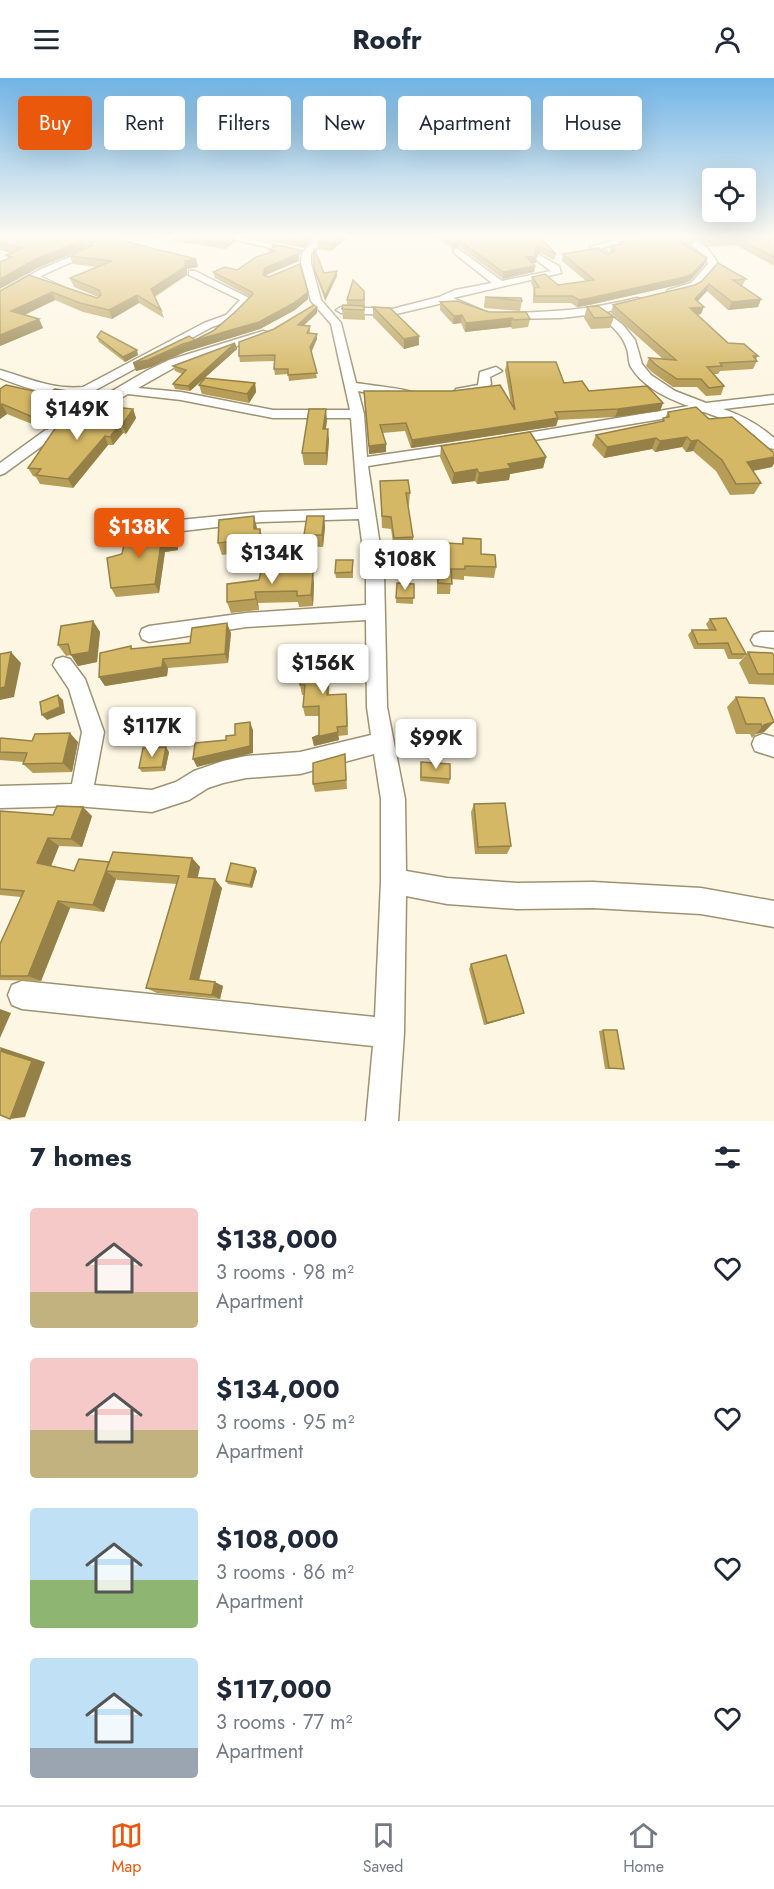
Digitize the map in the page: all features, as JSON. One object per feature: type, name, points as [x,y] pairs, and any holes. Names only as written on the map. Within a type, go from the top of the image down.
[{"type":"street","points":[[0,296],[21,284]]},
{"type":"street","points":[[0,374],[62,391],[86,390],[208,325],[230,317],[246,299],[214,284]]},
{"type":"street","points":[[309,284],[315,306],[336,323],[351,386],[357,414],[360,463],[375,572],[377,707],[393,800],[394,881],[389,1033],[382,1121]]},
{"type":"street","points":[[315,306],[392,312],[459,292],[507,284]]},
{"type":"street","points":[[664,294],[695,284]]},
{"type":"street","points":[[442,298],[492,315],[561,315],[598,311],[647,298]]},
{"type":"street","points":[[598,311],[624,332],[635,355],[636,365],[645,378],[656,387],[675,398],[708,407],[749,425],[774,445]]},
{"type":"street","points":[[0,470],[52,432],[152,373],[173,363],[276,329]]},
{"type":"street","points":[[443,393],[482,388],[485,384],[484,375],[496,371]]},
{"type":"street","points":[[351,386],[392,393],[422,393]]},
{"type":"street","points":[[126,390],[181,396],[273,414],[357,414]]},
{"type":"street","points":[[499,442],[708,407],[774,399]]},
{"type":"street","points":[[360,463],[480,444]]},
{"type":"street","points":[[143,547],[149,529],[261,517],[366,514]]},
{"type":"street","points":[[149,634],[255,619],[375,612]]},
{"type":"street","points":[[63,665],[78,685],[93,732],[81,795]]},
{"type":"street","points":[[0,796],[81,795],[152,801],[181,792],[202,779],[223,772],[246,767],[300,763],[383,741]]},
{"type":"street","points":[[394,881],[447,891],[517,896],[592,895],[700,901],[774,914]]},
{"type":"street","points":[[22,995],[389,1033]]},
{"type":"lane","points":[[50,284],[65,291]]},
{"type":"building","points":[[13,284],[55,284],[97,298],[101,295],[99,290],[84,284],[159,284],[151,289],[161,310],[137,295],[109,310],[80,303],[52,292],[11,311],[39,319],[0,335],[0,291]]},
{"type":"building","points":[[236,284],[306,284],[308,292],[294,303],[259,322],[183,344],[148,360],[133,363],[189,336],[195,340],[213,331],[253,294]]},
{"type":"building","points":[[320,284],[331,284],[325,296]]},
{"type":"building","points":[[352,284],[357,284],[364,291],[364,300],[347,300]]},
{"type":"building","points":[[537,284],[655,284],[579,300],[572,296],[535,296],[534,288],[539,287]]},
{"type":"building","points":[[697,284],[738,284],[761,299],[732,302],[709,284],[695,299],[704,307],[690,308],[728,343],[744,344],[758,356],[753,356],[757,361],[720,363],[722,366],[707,367],[724,386],[709,388],[701,379],[677,379],[656,365],[649,358],[676,360],[613,305]]},
{"type":"building","points":[[485,297],[521,298],[522,301]]},
{"type":"building","points":[[457,301],[489,312],[526,312],[530,319],[514,320],[512,318],[466,323],[462,315],[454,316],[440,302]]},
{"type":"building","points":[[314,305],[317,307],[298,325],[310,326],[307,333],[317,334],[310,347],[317,373],[288,375],[288,369],[274,369],[275,355],[239,356],[239,342],[274,329]]},
{"type":"building","points":[[343,305],[364,306],[364,310],[342,309]]},
{"type":"building","points":[[598,306],[614,317],[594,318],[587,307]]},
{"type":"building","points":[[373,307],[390,308],[419,336],[404,339]]},
{"type":"building","points":[[101,331],[137,350],[123,357],[97,337]]},
{"type":"building","points":[[235,343],[188,386],[173,384],[186,370],[173,366]]},
{"type":"building","points":[[507,362],[556,362],[564,383],[582,381],[589,391],[647,386],[663,403],[618,409],[555,412],[558,418],[412,440],[406,423],[380,425],[386,444],[369,446],[364,391],[452,391],[500,385],[515,410]]},
{"type":"building","points":[[205,378],[255,383],[247,394],[199,385]]},
{"type":"building","points":[[6,385],[47,394],[55,389],[81,393],[72,401],[75,401],[42,421],[2,404],[0,406],[0,389]]},
{"type":"building","points":[[96,405],[133,409],[122,425],[119,425],[110,437],[105,436],[68,479],[36,475],[41,469],[28,468],[54,430]]},
{"type":"building","points":[[696,407],[709,419],[732,417],[774,453],[774,457],[747,462],[761,483],[736,484],[722,460],[698,440],[691,441],[687,437],[660,441],[656,438],[607,447],[596,435],[664,421],[663,418],[669,417],[668,412]]},
{"type":"building","points":[[309,409],[326,409],[323,429],[328,429],[326,453],[302,453]]},
{"type":"building","points":[[530,432],[546,457],[508,464],[511,468],[479,473],[477,469],[454,473],[441,446]]},
{"type":"building","points":[[408,480],[410,493],[406,493],[413,537],[394,538],[391,517],[382,516],[380,481]]},
{"type":"building","points":[[254,516],[254,529],[260,529],[260,543],[235,545],[235,541],[218,543],[219,520]]},
{"type":"building","points":[[307,516],[324,516],[322,535],[304,535]]},
{"type":"building","points":[[174,524],[175,540],[161,543],[155,584],[111,588],[107,558],[122,554],[127,530],[131,529],[128,537],[131,543],[145,544],[154,527]]},
{"type":"building","points":[[463,538],[481,539],[481,554],[495,555],[496,567],[465,566],[465,569],[451,569],[452,584],[438,583],[438,549],[447,549],[447,543],[463,544]]},
{"type":"building","points":[[336,560],[353,560],[352,572],[335,573]]},
{"type":"building","points":[[261,571],[313,572],[311,595],[297,596],[297,591],[255,592],[256,599],[227,602],[227,584],[259,580]]},
{"type":"building","points":[[397,583],[414,584],[414,598],[396,598]]},
{"type":"building","points":[[726,618],[746,654],[732,654],[728,643],[698,644],[692,630],[716,630],[710,619]]},
{"type":"building","points":[[93,621],[89,652],[71,655],[68,644],[58,645],[61,626]]},
{"type":"building","points":[[227,623],[225,654],[163,659],[162,667],[99,677],[100,653],[131,646],[131,649],[190,643],[192,628]]},
{"type":"building","points":[[11,652],[5,687],[0,688],[0,654]]},
{"type":"building","points":[[748,652],[772,653],[774,655],[774,674],[758,674]]},
{"type":"building","points":[[303,656],[329,656],[327,695],[346,694],[347,726],[337,727],[338,732],[312,738],[319,735],[319,706],[303,707],[305,685],[300,685]]},
{"type":"building","points":[[58,695],[60,707],[42,715],[40,702]]},
{"type":"building","points":[[736,697],[764,698],[774,722],[762,728],[761,724],[746,724]]},
{"type":"building","points":[[250,722],[250,746],[193,759],[195,743],[226,740],[226,736],[235,735],[235,724]]},
{"type":"building","points":[[70,733],[63,763],[23,764],[27,753],[0,752],[1,738],[32,741],[35,734]]},
{"type":"building","points":[[166,747],[162,767],[139,768],[143,748]]},
{"type":"building","points":[[345,754],[346,780],[313,784],[313,763]]},
{"type":"building","points":[[421,762],[450,764],[450,779],[421,777]]},
{"type":"building","points":[[505,803],[511,846],[478,847],[474,804]]},
{"type":"building","points":[[57,806],[83,807],[71,839],[48,838],[37,863],[74,871],[79,859],[109,862],[106,871],[93,905],[58,901],[28,976],[0,976],[0,944],[24,891],[0,889],[0,811],[53,815]]},
{"type":"building","points":[[113,852],[192,858],[188,877],[215,879],[190,979],[215,982],[212,995],[146,988],[179,876],[106,871]]},
{"type":"building","points":[[231,863],[255,868],[250,885],[226,881]]},
{"type":"building","points":[[506,955],[524,1013],[487,1023],[471,964]]},
{"type":"building","points":[[603,1030],[617,1030],[624,1069],[609,1068]]},
{"type":"building","points":[[0,1051],[32,1061],[10,1119],[0,1115]]}]
